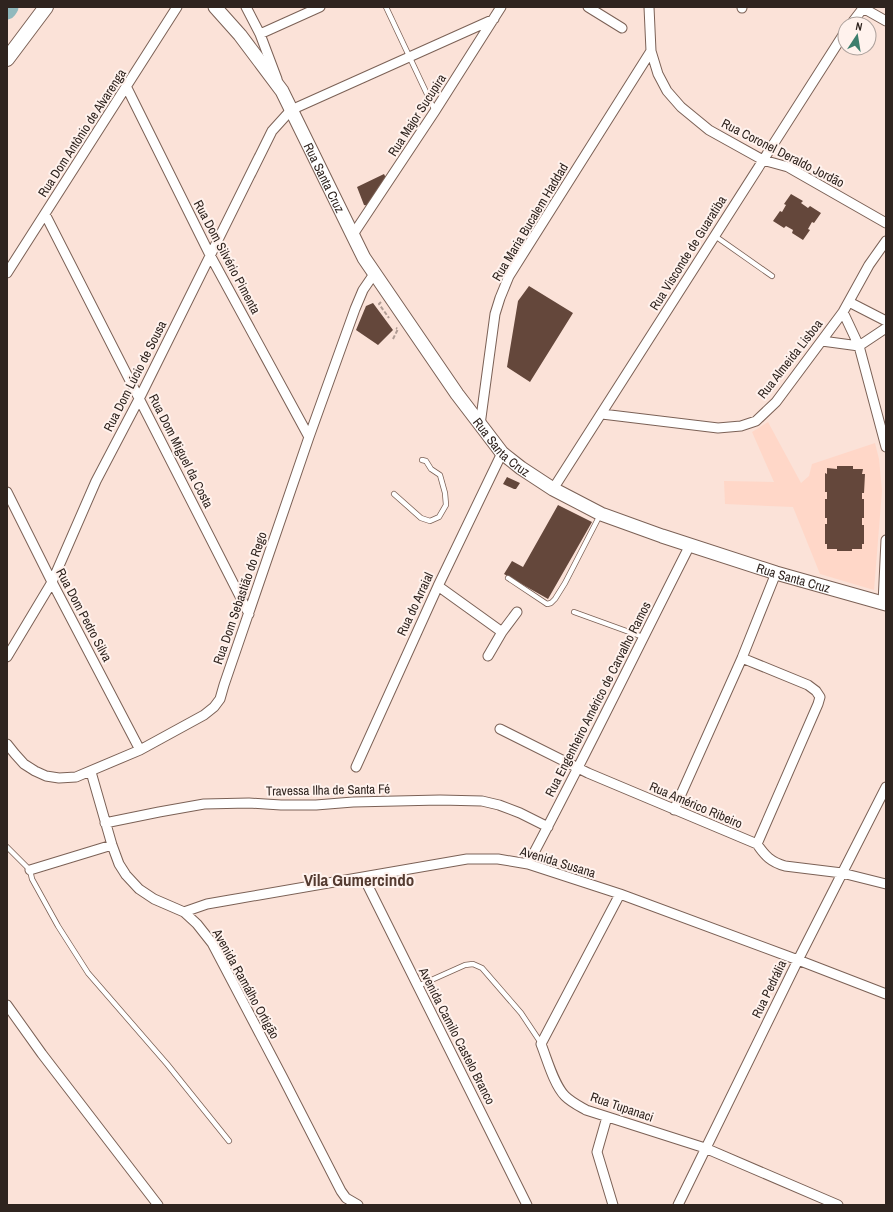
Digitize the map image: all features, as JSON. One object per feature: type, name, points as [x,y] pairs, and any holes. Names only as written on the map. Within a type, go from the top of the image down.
[{"type":"main road","points":[[7,59],[46,7]]},
{"type":"main road","name":"Rua Santa Cruz","points":[[215,7],[240,35],[282,91],[352,236],[374,274],[480,425],[502,453],[520,468],[553,489],[600,514],[631,526],[776,573],[884,603]]},
{"type":"street","name":"Rua Dom Antônio de Alvarenga","points":[[7,273],[127,88],[177,7]]},
{"type":"street","name":"Rua Santa Cruz","points":[[246,7],[260,34],[282,91]]},
{"type":"street","points":[[260,34],[320,7]]},
{"type":"street","name":"Rua Major Sucupira","points":[[352,236],[435,111],[501,7]]},
{"type":"street","points":[[588,7],[622,28]]},
{"type":"street","name":"Rua Coronel Deraldo Jordão","points":[[649,7],[651,51],[658,74],[667,91],[681,107],[709,130],[763,160],[788,167],[886,223]]},
{"type":"street","points":[[857,16],[864,7],[886,21]]},
{"type":"street","points":[[291,110],[494,19]]},
{"type":"street","name":"Rua Visconde de Guaratiba","points":[[553,489],[837,44]]},
{"type":"street","name":"Rua Maria Bucalem Haddad","points":[[480,425],[495,314],[506,284],[651,51]]},
{"type":"street","name":"Rua Dom Silvério Pimenta","points":[[127,88],[210,255],[309,437]]},
{"type":"street","name":"Rua Dom Lúcio de Sousa","points":[[7,657],[52,582],[96,481],[266,143],[276,127],[291,110]]},
{"type":"street","name":"Rua Dom Miguel da Costa","points":[[45,214],[249,614]]},
{"type":"street","name":"Rua Almeida Lisboa","points":[[602,414],[711,428],[741,426],[756,420],[776,402],[822,341],[843,312],[869,265],[886,241]]},
{"type":"street","name":"Rua Dom Sebastião do Rego","points":[[7,744],[24,764],[35,771],[46,776],[59,778],[76,777],[91,772],[140,750],[204,715],[214,707],[220,699],[309,437],[359,299],[374,274]]},
{"type":"street","points":[[849,302],[886,321]]},
{"type":"street","points":[[843,312],[859,346],[886,447]]},
{"type":"street","points":[[822,341],[859,346],[886,328]]},
{"type":"street","name":"Rua do Arraial","points":[[356,767],[438,586],[502,453]]},
{"type":"street","name":"Rua Dom Pedro Silva","points":[[7,492],[52,582],[140,750]]},
{"type":"street","points":[[884,603],[886,540]]},
{"type":"street","name":"Rua Engenheiro Américo de Carvalho Ramos","points":[[528,864],[690,545]]},
{"type":"street","points":[[674,810],[742,658],[776,573]]},
{"type":"street","points":[[438,586],[502,632]]},
{"type":"street","points":[[488,656],[502,632],[517,612]]},
{"type":"street","points":[[742,658],[808,685],[816,690],[820,697],[757,844]]},
{"type":"street","name":"Rua Américo Ribeiro","points":[[500,729],[578,768],[757,844],[766,857],[776,864],[842,873],[886,884]]},
{"type":"street","name":"Avenida Ramálho Ortigão","points":[[91,772],[105,823],[119,864],[126,875],[140,889],[154,899],[184,912],[212,943],[341,1191],[346,1198],[358,1205]]},
{"type":"street","name":"Rua Pedrália","points":[[678,1205],[798,960],[842,873],[884,797],[886,786]]},
{"type":"street","name":"Travessa Ilha de Santa Fé","points":[[105,823],[204,804],[249,803],[304,805],[440,800],[482,801],[499,805],[520,813],[548,827]]},
{"type":"street","points":[[30,870],[112,845]]},
{"type":"street","name":"Avenida Susana","points":[[184,912],[201,906],[230,900],[467,859],[498,859],[528,864],[620,894],[886,994]]},
{"type":"street","name":"Avenida Camilo Castelo Branco","points":[[364,878],[526,1205]]},
{"type":"street","points":[[541,1044],[620,894]]},
{"type":"street","points":[[7,1005],[42,1054],[158,1205]]},
{"type":"street","name":"Rua Tupanaci","points":[[541,1044],[557,1085],[564,1095],[572,1102],[586,1110],[705,1148],[838,1205]]},
{"type":"street","points":[[607,1117],[597,1152],[613,1205]]},
{"type":"lane","points":[[386,7],[435,111]]},
{"type":"lane","points":[[714,236],[772,276]]},
{"type":"lane","points":[[394,494],[421,518],[430,521],[439,517],[446,505],[442,480],[440,475],[431,469],[426,460],[422,460]]},
{"type":"lane","points":[[508,578],[547,604],[551,603],[564,583],[600,514]]},
{"type":"lane","points":[[574,612],[643,637]]},
{"type":"lane","points":[[7,847],[30,870],[32,879],[58,926],[88,973],[167,1064],[228,1142]]},
{"type":"lane","points":[[418,986],[465,965],[472,964],[482,968],[520,1013],[541,1044]]},
{"type":"shaded area","points":[[768,422],[801,483],[809,476],[812,464],[875,443],[879,459],[882,491],[874,590],[820,574],[793,507],[725,504],[724,481],[774,482],[752,432]]},
{"type":"building","points":[[384,174],[387,180],[369,206],[364,205],[357,187]]},
{"type":"building","points":[[791,194],[803,201],[801,203],[808,208],[810,206],[821,213],[814,223],[812,222],[808,229],[810,230],[803,240],[792,233],[793,230],[786,226],[784,228],[773,221],[780,211],[782,212],[786,205],[784,204]]},
{"type":"building","points":[[529,286],[573,313],[530,382],[507,367],[518,301]]},
{"type":"building","points":[[373,303],[393,330],[378,345],[356,330],[366,306]]},
{"type":"building","points":[[837,466],[853,466],[853,469],[863,469],[862,474],[865,474],[864,493],[862,493],[862,499],[864,499],[864,518],[862,518],[862,525],[864,525],[864,544],[862,544],[862,549],[837,551],[837,549],[827,549],[827,544],[825,544],[825,524],[827,524],[827,518],[825,518],[825,499],[827,499],[827,492],[825,492],[825,473],[827,474],[827,468],[837,469]]},
{"type":"building","points":[[507,477],[520,483],[516,489],[503,484]]},
{"type":"building","points":[[558,505],[592,522],[548,599],[504,574],[512,561],[523,567]]},
{"type":"district","name":"Vila Gumercindo","points":[[359,879]]}]
